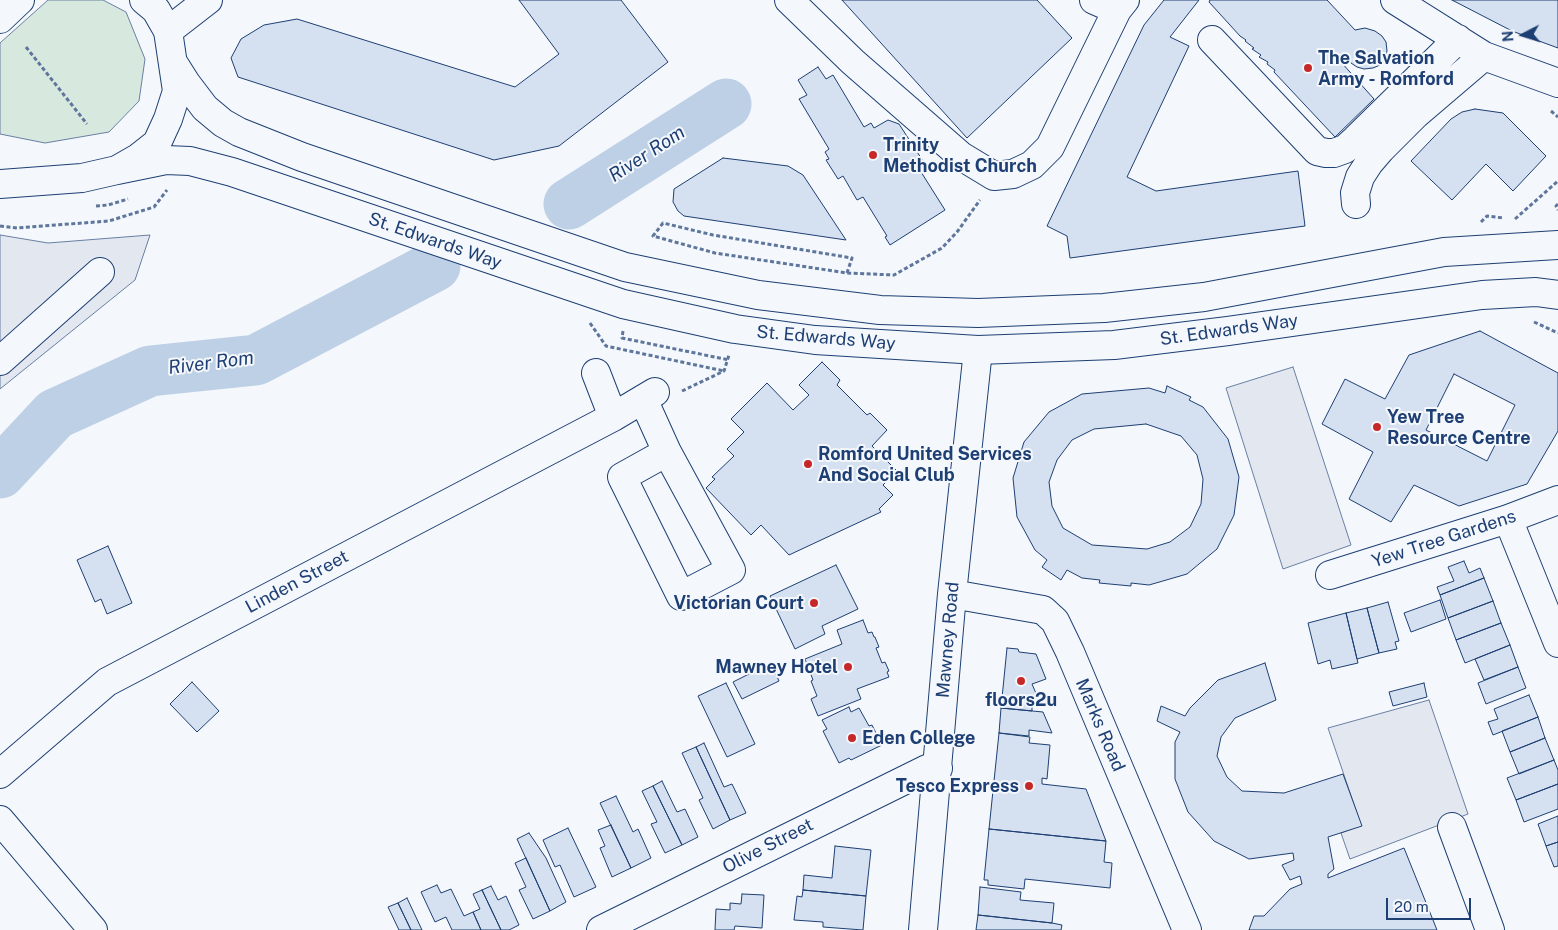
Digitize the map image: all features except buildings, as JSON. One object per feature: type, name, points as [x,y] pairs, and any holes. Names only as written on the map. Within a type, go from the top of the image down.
[{"type":"street","points":[[0,19],[20,0]]},
{"type":"street","points":[[117,170],[138,158],[156,143],[168,119],[177,91],[168,32],[156,10],[144,0]]},
{"type":"street","points":[[168,32],[208,0]]},
{"type":"street","points":[[789,0],[853,62],[961,156],[994,176],[1013,174],[1032,166],[1050,147],[1112,3]]},
{"type":"street","points":[[1395,0],[1484,56],[1558,83]]},
{"type":"street","points":[[1212,40],[1317,150],[1334,154],[1345,149],[1356,140],[1458,40]]},
{"type":"street","points":[[1356,204],[1355,193],[1360,177],[1369,162],[1381,148],[1416,114],[1484,56]]},
{"type":"street","name":"St. Edwards Way","points":[[174,64],[205,108],[223,123],[239,132],[294,154],[625,266],[758,295],[880,310],[978,313],[1104,308],[1204,297],[1444,252],[1558,245]]},
{"type":"street","name":"St. Edwards Way","points":[[0,184],[82,178],[166,160],[190,161],[232,172],[623,304],[735,329],[815,340],[978,350],[1114,345],[1482,295],[1536,292],[1558,295]]},
{"type":"street","points":[[0,362],[100,272]]},
{"type":"street","name":"Mawney Road","points":[[923,930],[952,594],[978,350]]},
{"type":"street","points":[[596,372],[613,417]]},
{"type":"street","points":[[649,395],[668,452],[731,570],[681,596],[622,477],[668,452]]},
{"type":"street","name":"Linden Street","points":[[0,774],[107,682],[613,417],[649,395]]},
{"type":"street","name":"Yew Tree Gardens","points":[[1330,575],[1508,519],[1558,500]]},
{"type":"street","points":[[1508,519],[1558,643]]},
{"type":"street","name":"Marks Road","points":[[952,594],[1043,610],[1054,621],[1070,652],[1187,930]]},
{"type":"street","name":"Olive Street","points":[[601,930],[926,769],[938,768]]},
{"type":"street","points":[[0,820],[93,930]]},
{"type":"street","points":[[1452,827],[1490,930]]},
{"type":"path","points":[[26,47],[87,124]]},
{"type":"path","points":[[1515,219],[1558,181]]},
{"type":"path","points":[[0,226],[17,228],[109,221],[154,207],[169,187]]},
{"type":"path","points":[[1558,204],[1556,206],[1558,210]]},
{"type":"path","points":[[663,223],[713,235],[852,258],[847,273],[699,250],[653,236],[663,223]]},
{"type":"path","points":[[1530,320],[1558,333]]},
{"type":"path","points":[[589,322],[606,346],[724,371]]},
{"type":"path","points":[[624,324],[622,338],[727,361],[724,371],[672,396],[649,395]]},
{"type":"shaded area","points":[[48,0],[103,0],[126,12],[145,59],[139,101],[109,132],[45,143],[0,134],[0,43]]},
{"type":"shaded area","points":[[0,235],[48,243],[150,235],[135,280],[0,389]]},
{"type":"shaded area","points":[[1293,367],[1351,545],[1283,569],[1226,388]]},
{"type":"shaded area","points":[[1429,700],[1468,814],[1350,859],[1341,833],[1361,825],[1328,728]]},
{"type":"waterway","name":"River Rom","points":[[569,204],[726,104]]},
{"type":"waterway","name":"River Rom","points":[[0,473],[55,414],[150,371],[256,360],[435,266]]},
{"type":"place","name":"The Salvation Army - Romford","points":[[1308,68]]},
{"type":"place","name":"Trinity Methodist Church","points":[[873,155]]},
{"type":"place","name":"Yew Tree Resource Centre","points":[[1377,427]]},
{"type":"place","name":"Romford United Services And Social Club","points":[[808,464]]},
{"type":"place","name":"Victorian Court","points":[[814,603]]},
{"type":"place","name":"Mawney Hotel","points":[[848,667]]},
{"type":"place","name":"floors2u","points":[[1021,681]]},
{"type":"place","name":"Eden College","points":[[852,738]]},
{"type":"place","name":"Tesco Express","points":[[1029,786]]}]
